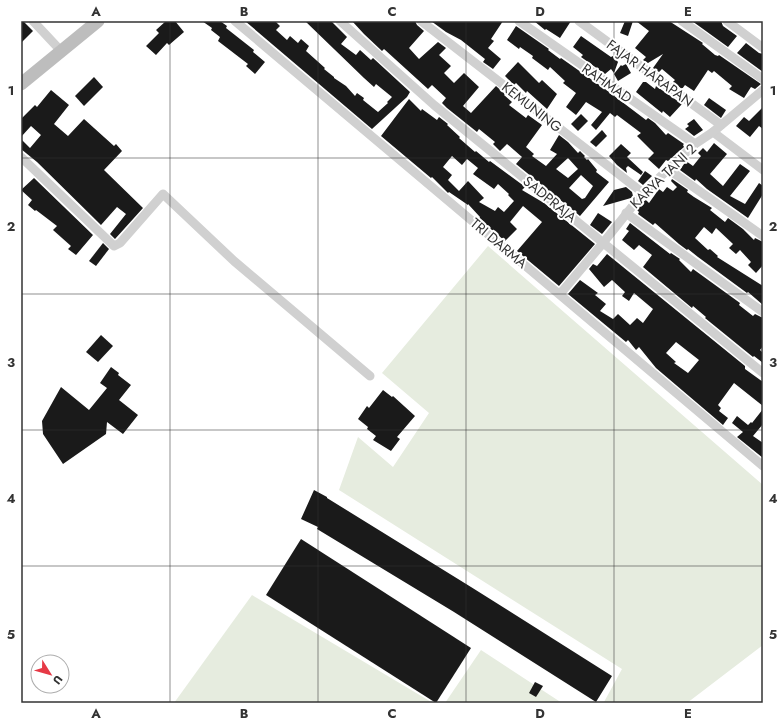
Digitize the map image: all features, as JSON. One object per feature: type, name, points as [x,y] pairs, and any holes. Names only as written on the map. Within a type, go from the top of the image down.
[{"type":"street","points":[[33,21],[62,52]]},
{"type":"street","points":[[21,84],[98,21]]},
{"type":"street","name":"TRI DARMA","points":[[235,21],[763,466]]},
{"type":"street","name":"SADPRAJA","points":[[340,21],[434,105],[763,373]]},
{"type":"street","name":"KEMUNING","points":[[421,21],[643,193]]},
{"type":"street","name":"RAHMAD","points":[[519,21],[695,144]]},
{"type":"street","name":"FAJAR HARAPAN","points":[[579,21],[722,125]]},
{"type":"street","points":[[682,21],[763,79]]},
{"type":"street","points":[[727,21],[763,48]]},
{"type":"street","name":"KARYA TANI 2","points":[[560,294],[643,193],[695,144],[722,125],[763,90]]},
{"type":"street","points":[[713,132],[763,170]]},
{"type":"street","points":[[21,157],[114,246],[120,243],[163,194],[245,270],[370,376]]},
{"type":"street","points":[[668,169],[763,236]]},
{"type":"street","points":[[626,212],[763,312]]},
{"type":"shaded area","points":[[488,246],[763,485],[763,645],[687,703],[604,702],[622,669],[339,490],[358,437],[393,467],[429,413],[382,373]]},
{"type":"shaded area","points":[[252,595],[433,703],[174,703]]},
{"type":"shaded area","points":[[481,650],[562,703],[445,703]]},
{"type":"building","points":[[21,21],[23,21],[33,31],[21,43]]},
{"type":"building","points":[[166,21],[175,21],[184,32],[169,45],[167,43],[156,55],[146,46],[159,33],[156,30]]},
{"type":"building","points":[[202,21],[220,21],[227,26],[226,28],[254,50],[253,52],[265,62],[255,74],[246,66],[248,64],[218,41],[220,37],[211,30],[212,28]]},
{"type":"building","points":[[245,21],[275,21],[280,26],[276,30],[287,40],[290,36],[298,43],[301,39],[309,46],[306,51],[325,68],[324,69],[346,86],[355,96],[357,93],[364,98],[363,100],[378,112],[392,97],[376,84],[374,87],[305,21],[331,21],[347,37],[341,44],[356,55],[360,50],[371,60],[373,58],[410,92],[407,97],[372,129]]},
{"type":"building","points":[[352,21],[415,21],[424,31],[409,48],[419,59],[438,42],[446,48],[439,55],[451,66],[444,73],[454,83],[464,73],[479,87],[463,106],[471,113],[496,86],[512,102],[509,105],[526,118],[528,115],[542,125],[526,147],[534,154],[532,156],[546,166],[557,154],[550,150],[559,135],[578,153],[580,151],[597,170],[596,172],[609,182],[580,216],[516,164],[522,157],[507,144],[500,151],[493,144],[495,142],[479,129],[477,132],[447,108],[442,103],[446,98],[432,85],[428,89],[384,49],[382,51]],"holes":[[[568,158],[578,169],[568,178],[556,169]],[[581,175],[593,186],[585,198],[582,199],[569,188]]]},
{"type":"building","points":[[431,21],[503,21],[491,39],[494,41],[488,48],[501,59],[493,69],[483,62],[485,59],[461,40],[446,32]]},
{"type":"building","points":[[534,21],[571,21],[560,38],[546,29],[545,30]]},
{"type":"building","points":[[625,21],[633,21],[628,36],[620,33]]},
{"type":"building","points":[[636,21],[669,21],[703,43],[702,44],[715,55],[719,55],[761,84],[755,89],[751,87],[744,98],[729,89],[732,86],[714,71],[712,73],[708,70],[694,91],[685,85],[682,89],[673,82],[675,80],[662,69],[659,72],[653,68],[663,54],[648,63],[643,60],[646,57],[635,48],[649,31]]},
{"type":"building","points":[[692,21],[721,21],[723,26],[737,36],[728,47]]},
{"type":"building","points":[[516,26],[646,120],[648,118],[655,123],[666,135],[668,133],[684,144],[684,147],[668,161],[666,160],[659,169],[648,159],[654,153],[637,136],[641,133],[617,115],[615,117],[610,113],[596,130],[591,125],[602,112],[586,102],[576,115],[566,107],[576,93],[563,83],[565,81],[550,67],[548,70],[532,58],[533,56],[520,47],[519,49],[507,40]]},
{"type":"building","points":[[581,36],[611,57],[613,56],[618,62],[614,73],[611,69],[605,74],[581,57],[583,55],[573,47]]},
{"type":"building","points":[[746,43],[759,53],[763,54],[763,72],[737,53]]},
{"type":"building","points":[[518,62],[539,83],[542,80],[557,94],[547,109],[527,91],[526,93],[516,83],[514,85],[505,76]]},
{"type":"building","points":[[626,64],[631,73],[618,81],[614,74],[621,65]]},
{"type":"building","points":[[94,77],[103,87],[84,106],[75,96]]},
{"type":"building","points":[[643,82],[646,82],[655,89],[656,86],[682,104],[670,117],[663,111],[662,113],[636,92]]},
{"type":"building","points":[[51,90],[69,105],[54,124],[68,136],[84,119],[114,146],[116,144],[122,151],[104,170],[143,208],[115,239],[110,234],[126,214],[117,207],[101,225],[37,162],[21,149],[21,139],[30,148],[41,135],[31,126],[21,137],[21,119],[35,105],[37,107]]},
{"type":"building","points":[[709,98],[726,110],[721,118],[704,105]]},
{"type":"building","points":[[409,99],[421,111],[422,109],[437,120],[439,117],[448,124],[447,125],[460,137],[459,138],[475,152],[476,151],[489,162],[490,161],[524,186],[525,187],[522,190],[544,203],[595,244],[559,286],[517,251],[542,222],[523,206],[510,222],[517,229],[505,241],[479,219],[480,217],[468,204],[449,192],[448,193],[432,177],[431,178],[381,136]],"holes":[[[452,156],[462,165],[467,159],[478,168],[473,174],[494,189],[498,184],[514,201],[504,212],[498,207],[495,211],[479,202],[484,198],[468,181],[459,191],[448,180],[452,175],[443,167]]]},
{"type":"building","points":[[763,107],[763,129],[759,126],[750,137],[736,126],[744,117],[749,121]]},
{"type":"building","points":[[581,114],[588,121],[578,131],[571,124]]},
{"type":"building","points":[[694,119],[703,130],[694,136],[685,129],[689,126],[687,124]]},
{"type":"building","points":[[602,130],[607,136],[596,147],[590,142]]},
{"type":"building","points":[[714,143],[727,154],[710,174],[723,186],[740,164],[750,171],[730,196],[745,204],[759,183],[763,186],[763,194],[748,218],[707,189],[696,179],[695,181],[680,170],[686,161],[693,166],[701,156],[698,153],[703,148],[707,152]]},
{"type":"building","points":[[621,144],[631,153],[627,157],[643,172],[641,175],[628,166],[626,168],[627,173],[609,156]]},
{"type":"building","points":[[645,171],[652,176],[643,185],[638,181]]},
{"type":"building","points":[[34,178],[93,235],[76,255],[68,249],[71,246],[53,230],[57,226],[28,205],[32,200],[21,190]]},
{"type":"building","points":[[672,179],[688,190],[687,192],[712,208],[710,210],[725,222],[728,218],[743,229],[754,240],[755,238],[763,242],[763,265],[756,273],[748,265],[751,262],[740,250],[736,254],[729,248],[733,244],[716,228],[712,234],[704,227],[695,238],[708,250],[710,249],[718,256],[717,257],[763,286],[763,305],[748,292],[747,293],[688,249],[687,250],[679,244],[655,223],[653,225],[638,214],[639,212],[637,210],[643,202],[646,200],[649,203],[659,189],[663,192],[667,187],[673,191],[677,187],[671,181]]},
{"type":"building","points":[[626,187],[632,192],[633,196],[631,198],[603,206],[614,190]]},
{"type":"building","points":[[598,213],[612,222],[602,234],[590,225]]},
{"type":"building","points":[[630,223],[670,254],[671,253],[680,259],[679,260],[691,272],[693,269],[740,303],[739,305],[753,316],[755,314],[763,318],[763,346],[760,350],[763,353],[763,363],[754,356],[753,357],[705,318],[706,317],[693,306],[692,308],[643,267],[652,255],[639,245],[634,250],[622,240],[629,231],[626,229]]},
{"type":"building","points":[[103,243],[109,249],[96,266],[89,261]]},
{"type":"building","points":[[607,254],[745,366],[745,369],[763,382],[763,406],[734,383],[718,405],[721,408],[719,411],[728,418],[723,425],[656,368],[639,347],[636,350],[628,340],[626,342],[568,294],[580,280],[598,293],[595,295],[606,304],[600,311],[613,319],[618,314],[630,325],[637,318],[643,323],[653,309],[634,293],[629,301],[622,296],[625,292],[612,280],[604,287],[589,269],[593,264],[597,266]],"holes":[[[676,342],[699,360],[688,373],[674,363],[676,362],[666,353]]]},
{"type":"building","points":[[101,335],[113,346],[98,362],[86,352]]},
{"type":"building","points":[[111,367],[119,373],[118,375],[131,385],[119,400],[138,415],[123,434],[107,422],[106,434],[63,464],[43,434],[42,421],[61,387],[89,410],[107,388],[100,383]]},
{"type":"building","points":[[383,390],[392,397],[393,396],[415,416],[397,437],[400,439],[391,451],[373,440],[376,436],[358,419],[367,406],[369,408]]},
{"type":"building","points":[[763,409],[763,424],[753,436],[763,443],[763,458],[737,437],[743,432],[732,423],[737,416],[748,425],[751,422],[752,423]]},
{"type":"building","points":[[314,490],[612,676],[596,702],[454,612],[317,529],[318,527],[301,519]]},
{"type":"building","points":[[301,539],[471,648],[436,703],[266,595]]},
{"type":"building","points":[[535,682],[543,686],[536,697],[529,693]]}]
